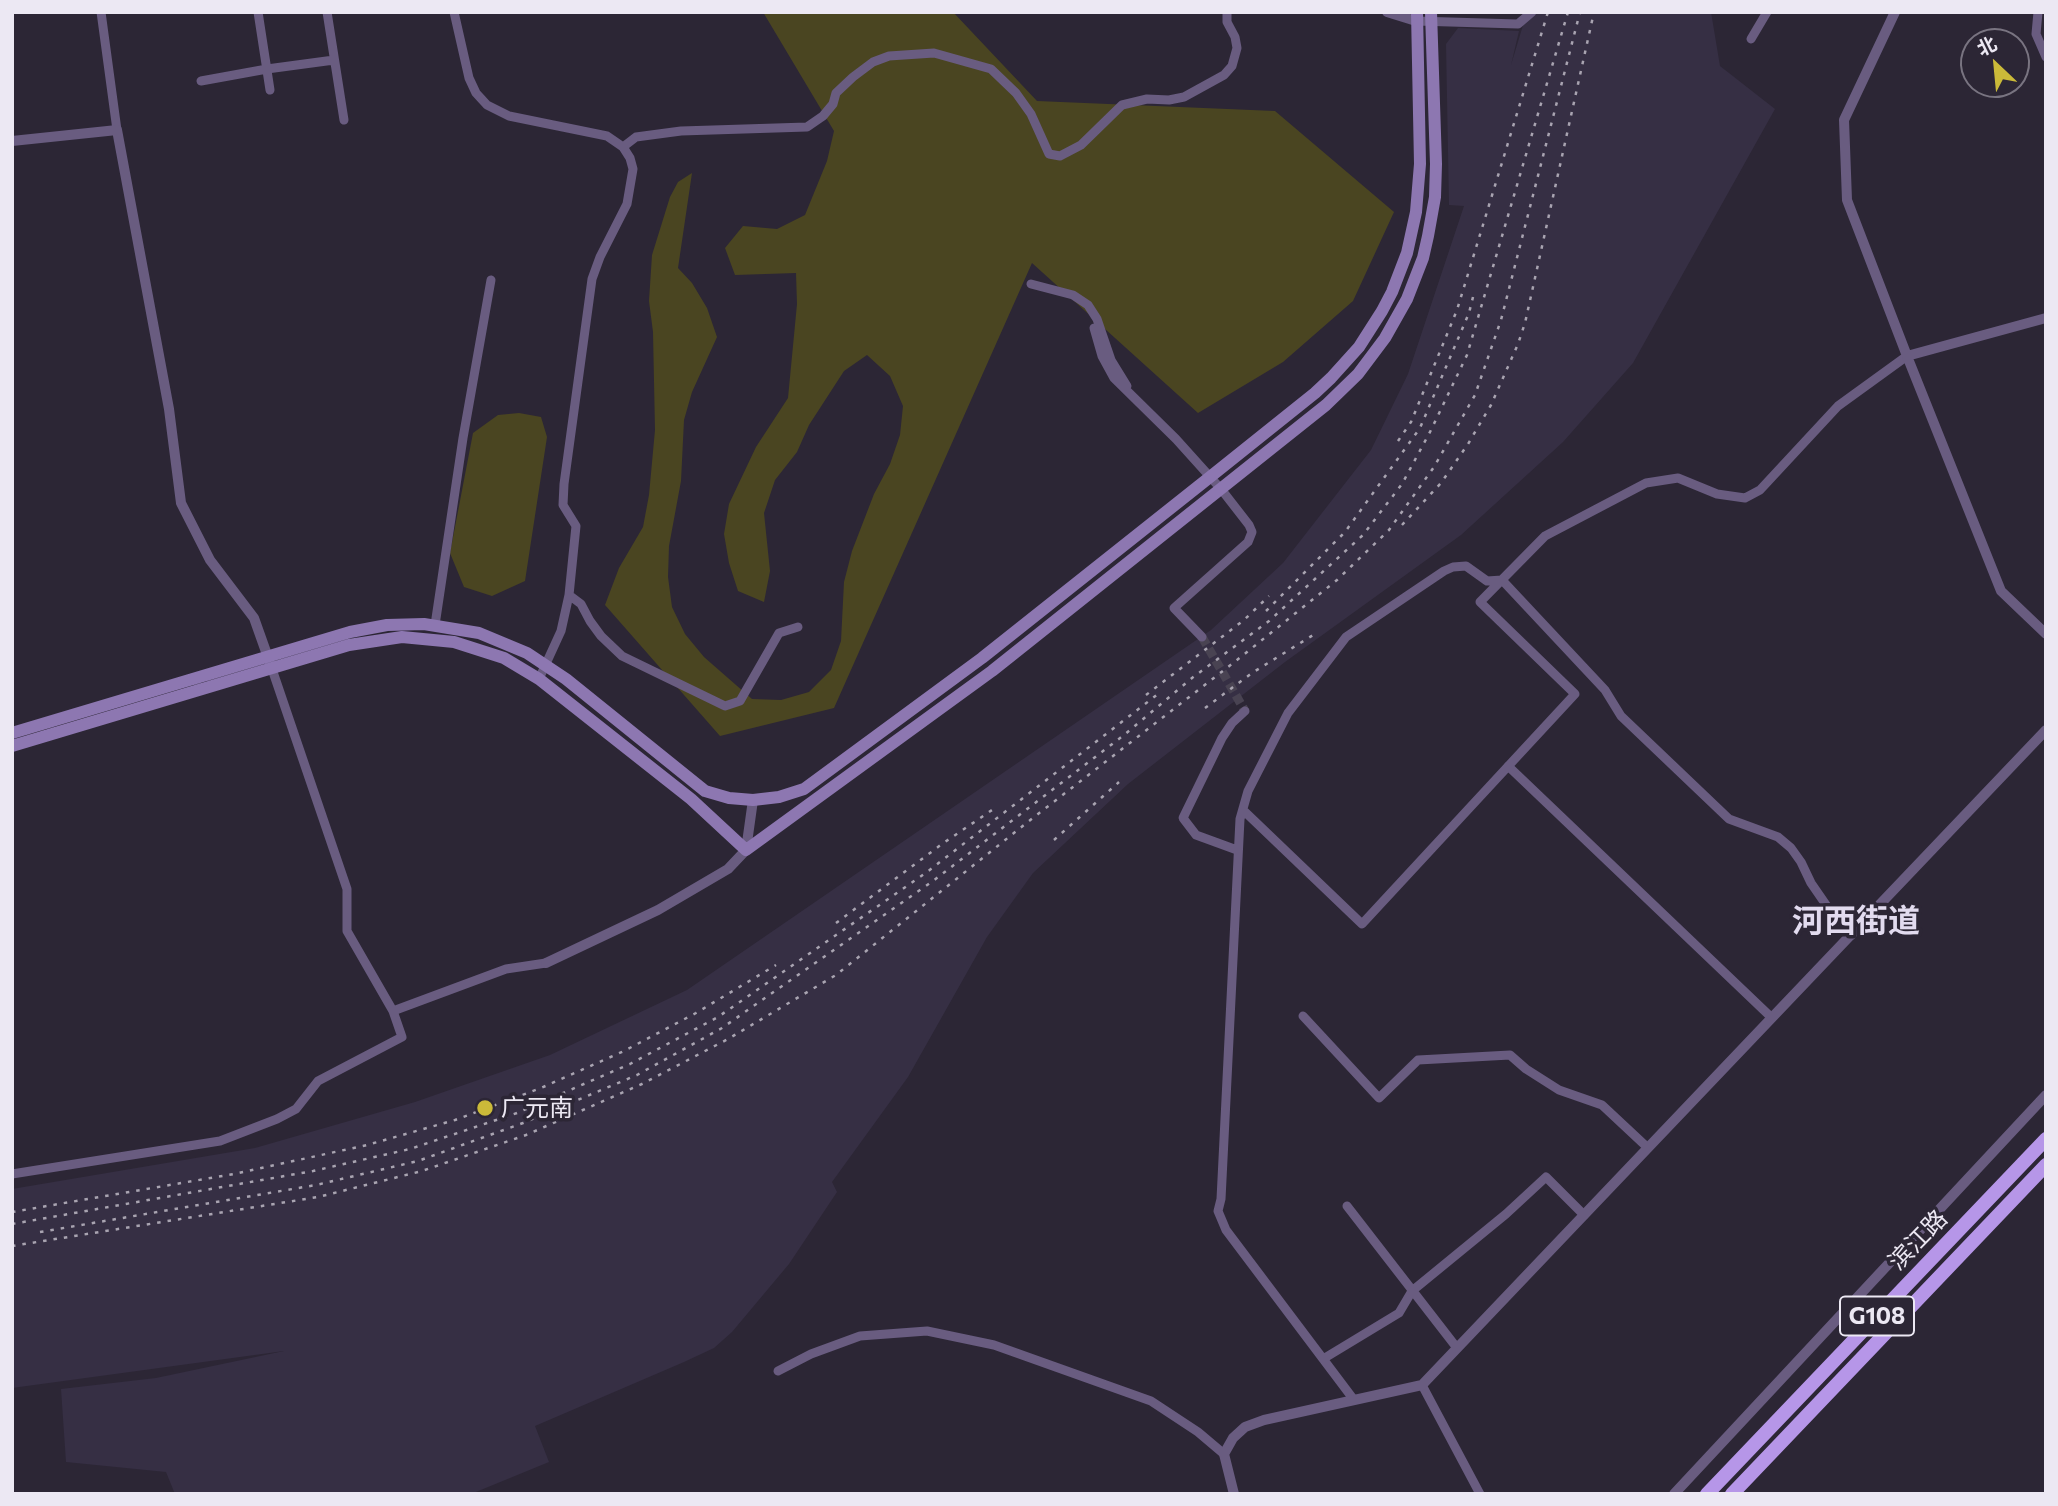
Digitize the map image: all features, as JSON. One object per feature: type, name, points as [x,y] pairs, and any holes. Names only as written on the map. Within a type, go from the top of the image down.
[{"type":"highway","name":"滨江路","points":[[1707,1494],[2046,1139]]},
{"type":"highway","name":"滨江路","points":[[1732,1494],[2046,1165]]},
{"type":"main road","points":[[12,746],[270,663],[369,628],[405,624],[435,625],[461,628],[496,639],[545,664],[705,791],[729,798],[753,800],[779,797],[804,789],[982,658],[1210,477],[1331,379],[1359,347],[1392,292],[1410,243],[1420,164],[1417,17]]},
{"type":"main road","points":[[12,733],[270,663],[358,643],[419,638],[454,642],[488,652],[539,679],[691,799],[746,850],[992,671],[1343,390],[1358,374],[1385,338],[1407,299],[1426,247],[1436,164],[1430,17]]},
{"type":"street","points":[[12,1174],[220,1141],[296,1109],[318,1082],[402,1037],[393,1011],[347,931],[347,889],[254,618],[210,560],[181,503],[169,409],[117,130],[101,12]]},
{"type":"street","points":[[258,12],[270,90]]},
{"type":"street","points":[[327,12],[344,120]]},
{"type":"street","points":[[454,12],[469,78],[476,93],[487,104],[509,116],[607,136],[623,147],[630,158],[633,174],[627,204],[600,257],[593,279],[564,484],[563,505],[576,526],[569,595],[561,631],[539,679]]},
{"type":"street","points":[[623,147],[636,137],[681,131],[807,127],[823,116],[833,104],[836,93],[873,62],[889,56],[933,53],[991,69],[1016,93],[1031,114],[1049,154],[1060,156],[1081,145],[1122,105],[1147,99],[1169,100],[1184,97],[1224,75],[1232,66],[1237,48],[1227,22],[1227,12]]},
{"type":"street","points":[[1391,13],[1518,24],[1532,12]]},
{"type":"street","points":[[1751,39],[1767,12]]},
{"type":"street","points":[[1895,12],[1844,120],[1847,200],[2001,591],[2046,634]]},
{"type":"street","points":[[2038,12],[2036,34],[2046,57]]},
{"type":"street","points":[[201,81],[334,60]]},
{"type":"street","points":[[12,141],[117,130]]},
{"type":"street","points":[[435,625],[463,438],[491,280]]},
{"type":"street","points":[[1031,284],[1073,295],[1088,305],[1097,319],[1111,360],[1136,398]]},
{"type":"street","points":[[1243,810],[1362,924],[1575,694],[1480,601],[1545,536],[1646,483],[1678,478],[1717,494],[1745,498],[1760,490],[1839,405],[1907,356],[2046,318]]},
{"type":"street","points":[[1094,328],[1109,371],[1221,489],[1252,532],[1248,542],[1174,608],[1202,637]]},
{"type":"street","points":[[1354,1400],[1226,1230],[1218,1211],[1221,1199],[1237,850],[1243,810],[1248,791],[1289,713],[1319,670],[1346,638],[1444,570],[1466,566],[1487,581],[1502,580]]},
{"type":"street","points":[[1502,580],[1605,691],[1621,716],[1729,819],[1778,837],[1791,848],[1831,912],[1852,934]]},
{"type":"street","points":[[569,595],[581,604],[601,636],[622,656],[725,706],[740,701],[779,633],[798,627]]},
{"type":"street","points":[[1237,850],[1196,835],[1183,818],[1222,738],[1232,723],[1245,711]]},
{"type":"street","points":[[1224,1454],[1233,1438],[1245,1427],[1264,1420],[1422,1385],[2046,730]]},
{"type":"street","points":[[1508,766],[1772,1018]]},
{"type":"street","points":[[393,1011],[506,969],[546,963],[658,910],[728,869],[746,850],[753,800]]},
{"type":"street","points":[[1303,1016],[1379,1098],[1418,1060],[1510,1055],[1559,1090],[1602,1105],[1648,1148]]},
{"type":"street","points":[[1674,1494],[2046,1095]]},
{"type":"street","points":[[1323,1359],[1399,1313],[1412,1291],[1506,1214],[1546,1177],[1584,1215]]},
{"type":"street","points":[[1347,1206],[1457,1348]]},
{"type":"street","points":[[778,1371],[811,1354],[860,1336],[927,1331],[994,1345],[1151,1401],[1198,1432],[1224,1454],[1234,1494]]},
{"type":"street","points":[[1422,1385],[1480,1494]]},
{"type":"shaded area","points":[[763,12],[953,12],[1037,101],[1275,111],[1394,212],[1353,301],[1283,362],[1198,413],[1032,263],[834,708],[720,736],[605,605],[619,568],[643,527],[649,495],[655,430],[653,332],[649,301],[652,255],[670,197],[678,182],[692,173],[678,268],[692,283],[707,308],[717,337],[692,392],[684,420],[681,481],[669,546],[668,577],[672,607],[685,634],[704,657],[752,699],[781,700],[809,692],[831,670],[841,641],[844,582],[852,551],[874,494],[890,464],[900,435],[903,406],[890,376],[867,355],[844,371],[809,425],[797,452],[775,480],[764,513],[770,571],[764,602],[738,591],[724,534],[729,504],[756,447],[788,398],[797,304],[796,273],[735,275],[725,248],[743,226],[777,229],[805,215],[827,161],[834,131]]},
{"type":"shaded area","points":[[1527,12],[1711,12],[1720,66],[1775,109],[1633,363],[1563,442],[1461,535],[1285,662],[1128,784],[1033,873],[987,937],[908,1077],[832,1182],[837,1192],[789,1264],[732,1332],[714,1348],[535,1426],[549,1462],[471,1494],[175,1494],[166,1472],[66,1462],[61,1389],[156,1378],[284,1351],[12,1388],[12,1189],[255,1148],[415,1102],[550,1055],[687,990],[1211,630],[1283,563],[1371,450],[1408,374],[1464,206],[1449,205],[1446,44],[1458,28],[1519,31],[1511,65]]},
{"type":"shaded area","points":[[519,413],[541,417],[547,437],[525,581],[492,596],[464,587],[450,553],[473,433],[498,415]]},
{"type":"tunnel","points":[[1202,637],[1245,711]]},
{"type":"railway","points":[[1398,441],[1411,422],[1457,310],[1548,12]]},
{"type":"railway","points":[[40,1232],[316,1185],[418,1161],[523,1123],[637,1075],[722,1028],[933,881],[1269,621],[1363,535],[1402,484],[1431,430],[1467,355],[1568,12]]},
{"type":"railway","points":[[12,1246],[318,1197],[422,1171],[526,1135],[642,1084],[728,1039],[836,975],[1237,660],[1337,580],[1389,530],[1434,467],[1475,395],[1501,320],[1580,12]]},
{"type":"railway","points":[[1402,525],[1441,483],[1468,444],[1491,405],[1518,344],[1525,323],[1594,12]]},
{"type":"railway","points":[[1266,611],[1345,532],[1420,428],[1469,313],[1473,297]]},
{"type":"railway","points":[[1146,695],[1244,620],[1269,596]]},
{"type":"railway","points":[[1205,708],[1252,673],[1318,632]]},
{"type":"railway","points":[[12,1224],[313,1171],[410,1149],[517,1113],[630,1064],[718,1017],[927,872],[1158,694]]},
{"type":"railway","points":[[1054,840],[1119,782]]},
{"type":"railway","points":[[836,923],[995,808]]},
{"type":"railway","points":[[12,1212],[234,1174],[367,1145],[455,1120],[541,1088],[624,1051],[696,1013],[776,965]]},
{"type":"place","name":"广元南","points":[[485,1108]]},
{"type":"district","name":"河西街道","points":[[1856,921]]}]
